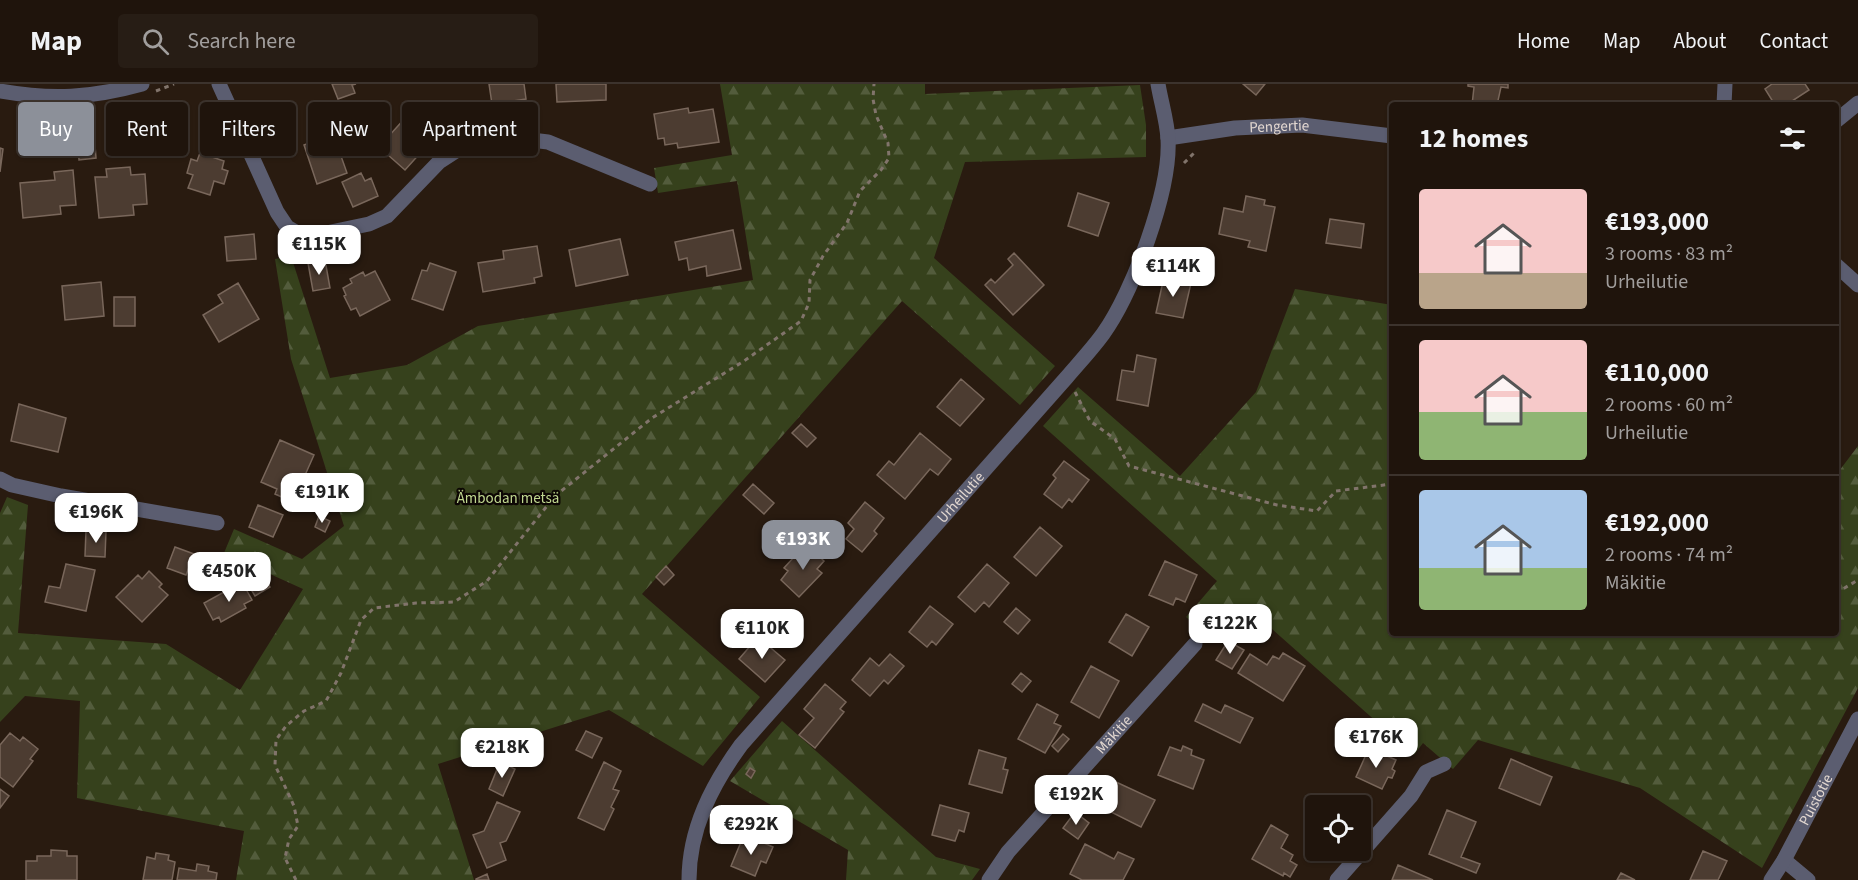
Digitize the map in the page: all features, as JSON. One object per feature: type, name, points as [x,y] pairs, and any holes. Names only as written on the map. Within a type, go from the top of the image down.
[{"type":"street","points":[[0,91],[50,98],[80,97],[113,92],[142,84]]},
{"type":"street","points":[[219,84],[278,212],[287,226],[298,234],[312,236],[369,224],[387,216],[439,162],[456,151],[476,144],[523,139],[548,142],[650,184]]},
{"type":"street","name":"Urheilutie","points":[[689,880],[695,831],[720,775],[741,745],[1067,377],[1103,334],[1122,302],[1138,267],[1159,197],[1167,158],[1168,138],[1158,84]]},
{"type":"street","points":[[1724,102],[1725,84]]},
{"type":"street","points":[[1839,119],[1858,103]]},
{"type":"street","name":"Pengertie","points":[[1168,138],[1235,128],[1302,125],[1389,136]]},
{"type":"street","points":[[1839,268],[1858,285]]},
{"type":"street","points":[[0,479],[12,485],[61,496],[217,523]]},
{"type":"street","name":"Mäkitie","points":[[989,880],[1008,852],[1195,644]]},
{"type":"street","name":"Puistotie","points":[[1771,880],[1784,860],[1858,719]]},
{"type":"street","points":[[1336,880],[1411,796],[1426,772],[1444,764]]},
{"type":"street","points":[[1784,860],[1808,880]]},
{"type":"path","points":[[296,880],[285,858],[289,839],[297,826],[294,806],[276,765],[276,740],[286,726],[304,711],[326,700],[341,673],[361,620],[374,608],[416,603],[454,602],[487,581],[555,496],[652,418],[744,361],[801,321],[809,303],[810,280],[822,256],[846,223],[860,191],[881,170],[889,158],[888,143],[876,115],[873,99],[874,84]]},
{"type":"path","points":[[1067,377],[1090,421],[1114,440],[1129,466],[1277,505],[1317,511],[1336,491],[1389,484]]},
{"type":"path","points":[[1839,591],[1858,580]]},
{"type":"green space","name":"Ämbodan metsä","points":[[720,84],[925,84],[925,94],[1140,85],[1146,125],[1146,157],[965,162],[934,258],[1055,366],[1020,405],[902,301],[642,594],[760,697],[703,766],[609,710],[438,764],[474,880],[236,880],[244,831],[77,798],[80,701],[25,696],[0,722],[0,513],[7,497],[28,505],[18,633],[166,644],[240,690],[303,589],[224,553],[234,529],[302,559],[344,526],[291,359],[275,259],[291,256],[330,378],[407,365],[478,326],[753,280],[737,181],[658,193],[654,168],[732,155]]},
{"type":"green space","points":[[1295,289],[1389,305],[1389,636],[1839,636],[1839,471],[1858,446],[1858,688],[1762,868],[1640,788],[1478,740],[1453,769],[1423,743],[1414,755],[1246,606],[1214,641],[1186,617],[1217,581],[1043,426],[1078,387],[1180,476],[1256,392]]},
{"type":"green space","points":[[782,721],[936,857],[980,869],[972,880],[846,880],[848,850],[730,781]]},
{"type":"building","points":[[332,84],[356,84],[352,85],[355,93],[338,99]]},
{"type":"building","points":[[489,84],[524,84],[526,99],[492,102]]},
{"type":"building","points":[[556,84],[606,84],[606,100],[557,102]]},
{"type":"building","points":[[1243,84],[1265,84],[1256,95]]},
{"type":"building","points":[[1468,84],[1508,84],[1508,88],[1501,87],[1498,102],[1472,102],[1474,87]]},
{"type":"building","points":[[1772,84],[1805,84],[1809,90],[1791,102],[1773,102],[1765,89]]},
{"type":"building","points":[[688,108],[689,113],[713,109],[719,142],[678,148],[677,143],[665,145],[664,138],[658,139],[654,114]]},
{"type":"building","points":[[402,121],[402,156],[418,156],[405,170],[389,156],[390,135]]},
{"type":"building","points":[[94,132],[96,158],[79,160],[79,156],[94,156]]},
{"type":"building","points":[[308,144],[308,156],[341,156],[347,173],[317,184],[304,145]]},
{"type":"building","points":[[0,148],[3,149],[0,172]]},
{"type":"building","points":[[200,153],[200,156],[209,156],[224,161],[222,169],[228,171],[224,184],[214,181],[210,195],[188,188],[193,175],[187,173],[191,159],[197,161]]},
{"type":"building","points":[[130,167],[131,175],[145,174],[147,204],[133,205],[134,215],[99,218],[95,177],[107,177],[106,169]]},
{"type":"building","points":[[73,170],[76,205],[60,206],[61,214],[23,218],[20,183],[55,180],[54,172]]},
{"type":"building","points":[[361,173],[365,181],[371,178],[378,196],[353,207],[342,182]]},
{"type":"building","points":[[1078,193],[1109,203],[1098,236],[1068,226]]},
{"type":"building","points":[[1246,196],[1265,200],[1264,205],[1275,207],[1266,251],[1248,247],[1250,241],[1219,234],[1224,208],[1243,212]]},
{"type":"building","points":[[1330,219],[1364,224],[1361,248],[1326,243]]},
{"type":"building","points":[[733,230],[741,269],[707,276],[706,266],[689,270],[687,258],[679,260],[675,242]]},
{"type":"building","points":[[254,234],[256,259],[227,261],[225,237]]},
{"type":"building","points":[[620,239],[628,275],[576,286],[569,250]]},
{"type":"building","points":[[537,246],[542,276],[534,278],[535,283],[483,292],[478,263],[504,259],[503,251]]},
{"type":"building","points":[[1014,253],[1044,285],[1013,315],[985,285],[991,279],[995,283],[1013,265],[1008,259]]},
{"type":"building","points":[[1194,257],[1207,261],[1203,273],[1190,268]]},
{"type":"building","points":[[325,260],[330,288],[313,291],[308,263]]},
{"type":"building","points":[[430,263],[456,272],[443,310],[412,299],[422,270],[427,271]]},
{"type":"building","points":[[375,271],[390,300],[360,316],[356,308],[351,310],[343,288],[352,283],[350,279],[363,272],[365,276]]},
{"type":"building","points":[[1164,277],[1191,283],[1183,318],[1156,313]]},
{"type":"building","points":[[101,282],[104,316],[65,320],[62,286]]},
{"type":"building","points":[[238,283],[259,319],[219,342],[203,315],[223,303],[218,295]]},
{"type":"building","points":[[114,297],[135,297],[135,326],[114,326]]},
{"type":"building","points":[[1137,355],[1156,359],[1148,406],[1117,400],[1122,370],[1134,372]]},
{"type":"building","points":[[961,379],[984,399],[960,426],[937,407]]},
{"type":"building","points":[[19,404],[66,418],[58,452],[11,441]]},
{"type":"building","points":[[801,424],[816,438],[807,447],[792,433]]},
{"type":"building","points":[[920,433],[951,459],[938,475],[930,469],[905,499],[877,475],[889,461],[894,465]]},
{"type":"building","points":[[280,440],[314,455],[293,502],[275,494],[277,489],[261,482]]},
{"type":"building","points":[[1064,461],[1089,480],[1072,502],[1069,499],[1062,508],[1044,494],[1056,478],[1053,475]]},
{"type":"building","points":[[753,484],[774,503],[764,514],[743,495]]},
{"type":"building","points":[[865,502],[884,518],[874,531],[877,534],[862,552],[846,539],[854,529],[848,523]]},
{"type":"building","points":[[258,505],[283,515],[273,537],[249,527]]},
{"type":"building","points":[[319,516],[330,521],[325,532],[315,527]]},
{"type":"building","points":[[1040,527],[1062,546],[1036,576],[1014,557]]},
{"type":"building","points":[[86,530],[106,531],[105,557],[85,556]]},
{"type":"building","points":[[806,544],[824,561],[817,569],[822,573],[799,597],[781,580],[788,571],[784,568]]},
{"type":"building","points":[[175,547],[194,554],[186,575],[167,568]]},
{"type":"building","points":[[1165,561],[1197,575],[1185,602],[1176,598],[1173,605],[1149,595]]},
{"type":"building","points":[[66,564],[95,570],[86,611],[45,602],[49,586],[60,588]]},
{"type":"building","points":[[987,564],[1009,583],[989,607],[984,602],[975,612],[958,597]]},
{"type":"building","points":[[666,566],[674,575],[664,585],[656,577]]},
{"type":"building","points":[[149,571],[162,584],[159,587],[168,595],[142,622],[116,597],[138,575],[142,579]]},
{"type":"building","points":[[261,572],[270,587],[255,596],[246,581]]},
{"type":"building","points":[[242,582],[252,600],[244,604],[246,608],[221,622],[219,617],[213,620],[204,603]]},
{"type":"building","points":[[930,606],[953,624],[936,645],[932,641],[927,647],[909,632]]},
{"type":"building","points":[[1016,608],[1030,620],[1018,634],[1004,622]]},
{"type":"building","points":[[1126,614],[1149,627],[1132,656],[1109,642]]},
{"type":"building","points":[[758,637],[785,660],[765,682],[739,659]]},
{"type":"building","points":[[1228,641],[1244,650],[1232,669],[1216,660]]},
{"type":"building","points":[[1283,653],[1305,666],[1283,701],[1238,673],[1250,654],[1267,665],[1273,656],[1279,659]]},
{"type":"building","points":[[890,654],[904,666],[888,684],[884,680],[870,696],[852,680],[870,658],[879,666]]},
{"type":"building","points":[[1091,666],[1119,681],[1099,718],[1071,702]]},
{"type":"building","points":[[1021,673],[1031,681],[1022,692],[1012,684]]},
{"type":"building","points":[[825,684],[846,702],[840,709],[844,712],[815,748],[799,735],[814,718],[804,709]]},
{"type":"building","points":[[1037,704],[1058,715],[1054,723],[1061,726],[1045,753],[1018,739]]},
{"type":"building","points":[[1203,704],[1221,713],[1225,705],[1253,718],[1240,743],[1195,721]]},
{"type":"building","points":[[586,731],[602,738],[592,758],[576,750]]},
{"type":"building","points":[[10,733],[20,741],[23,737],[38,749],[30,759],[33,761],[13,787],[0,777],[0,745]]},
{"type":"building","points":[[1063,734],[1069,739],[1058,752],[1052,746]]},
{"type":"building","points":[[1183,746],[1192,750],[1191,755],[1204,760],[1193,789],[1158,775],[1170,747],[1181,751]]},
{"type":"building","points":[[1369,748],[1396,760],[1392,769],[1395,771],[1392,778],[1388,777],[1382,789],[1356,777]]},
{"type":"building","points":[[979,750],[1006,758],[1003,769],[1008,770],[1002,793],[969,784]]},
{"type":"building","points":[[1511,759],[1552,777],[1540,805],[1499,788]]},
{"type":"building","points":[[500,762],[515,769],[503,796],[489,789]]},
{"type":"building","points":[[604,762],[621,771],[613,789],[619,791],[611,807],[614,809],[604,830],[578,818]]},
{"type":"building","points":[[750,768],[755,771],[751,778],[746,774]]},
{"type":"building","points":[[1116,782],[1155,800],[1141,827],[1103,808]]},
{"type":"building","points":[[0,789],[9,796],[0,808]]},
{"type":"building","points":[[497,802],[520,812],[506,841],[500,843],[506,860],[487,868],[473,835],[484,831]]},
{"type":"building","points":[[940,805],[969,813],[964,832],[959,830],[955,841],[932,835]]},
{"type":"building","points":[[733,806],[738,813],[729,820],[724,813]]},
{"type":"building","points":[[1447,810],[1476,822],[1461,857],[1480,864],[1476,873],[1429,854]]},
{"type":"building","points":[[1075,812],[1089,823],[1078,839],[1063,828]]},
{"type":"building","points":[[1271,825],[1288,835],[1281,848],[1293,855],[1290,861],[1297,865],[1290,877],[1284,873],[1283,876],[1252,859]]},
{"type":"building","points":[[748,836],[773,847],[766,863],[761,861],[755,876],[731,866],[741,842],[745,843]]},
{"type":"building","points":[[1085,844],[1114,859],[1118,852],[1134,859],[1123,880],[1082,880],[1070,874]]},
{"type":"building","points":[[51,850],[67,851],[67,856],[77,856],[77,880],[26,880],[26,861],[37,861],[37,856],[51,856]]},
{"type":"building","points":[[1703,851],[1727,861],[1718,880],[1690,880]]},
{"type":"building","points":[[156,853],[169,855],[168,860],[175,862],[172,880],[143,880],[147,857],[155,859]]},
{"type":"building","points":[[197,864],[209,866],[208,871],[217,873],[216,880],[177,880],[179,868],[196,871]]},
{"type":"building","points":[[1398,865],[1433,880],[1392,880]]},
{"type":"building","points":[[1621,873],[1635,880],[1617,880]]},
{"type":"building","points":[[487,874],[489,880],[476,880],[476,879]]}]
